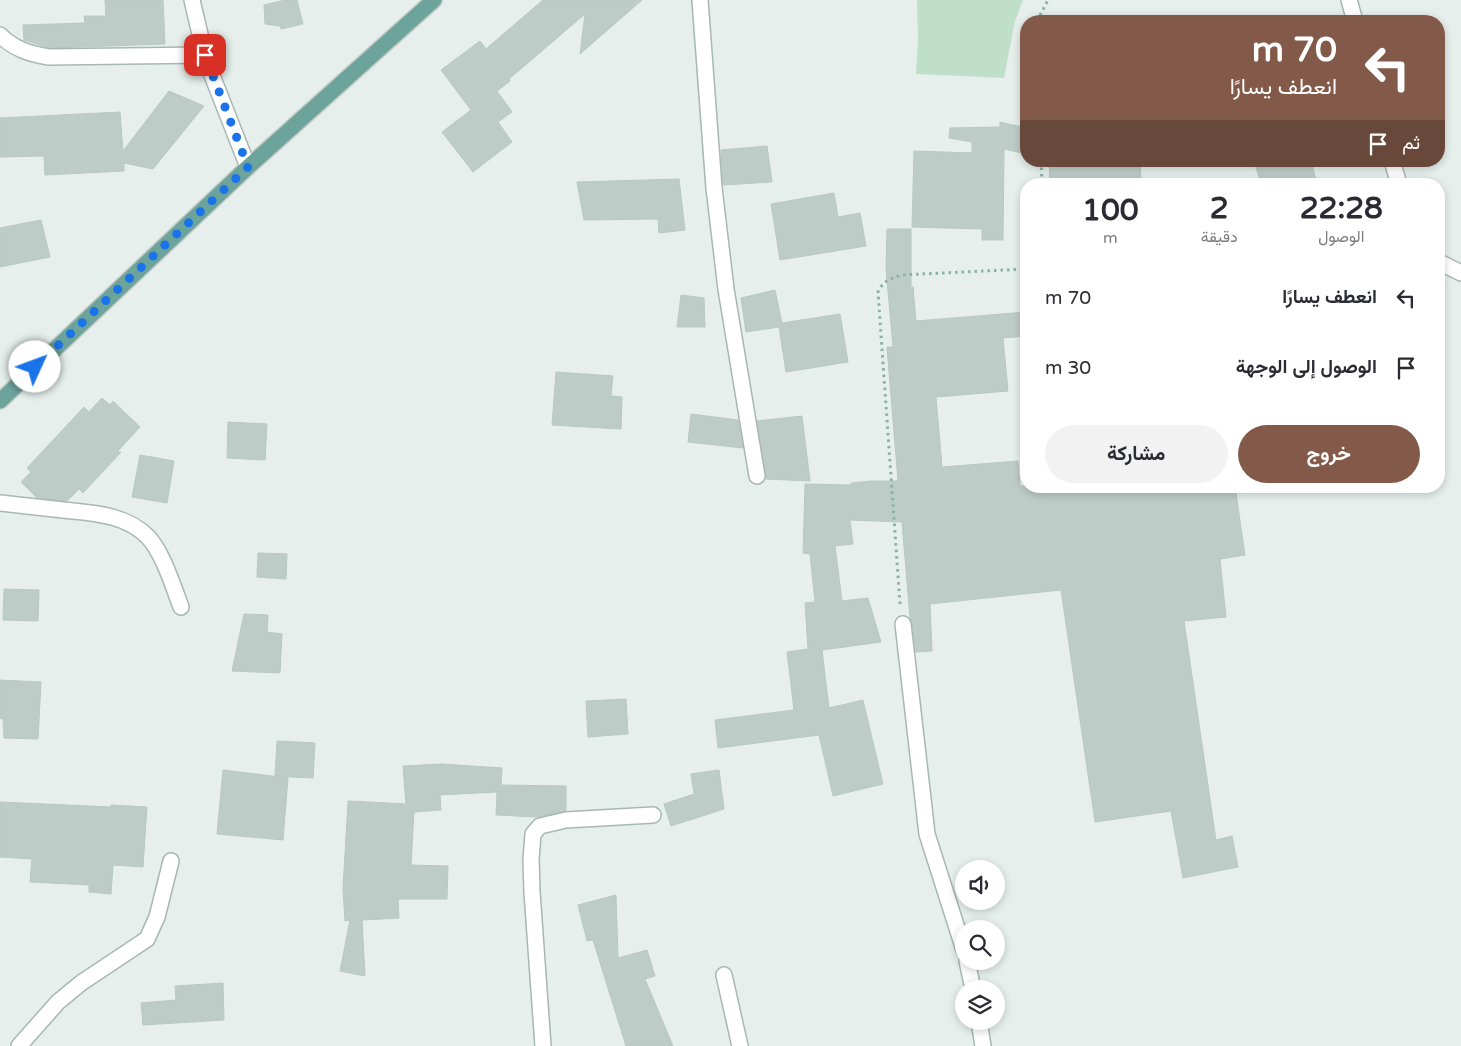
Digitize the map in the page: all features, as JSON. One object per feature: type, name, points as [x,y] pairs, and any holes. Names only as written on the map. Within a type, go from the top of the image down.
[{"type":"main road","points":[[0,400],[248,167],[434,0]]},
{"type":"street","points":[[192,0],[205,55],[248,167]]},
{"type":"street","points":[[700,0],[714,188],[725,280],[757,476]]},
{"type":"street","points":[[1349,0],[1353,15]]},
{"type":"street","points":[[0,35],[19,50],[49,57],[205,55]]},
{"type":"street","points":[[1445,265],[1461,273]]},
{"type":"street","points":[[0,503],[96,514],[117,518],[129,523],[149,538],[154,546],[161,558],[181,607]]},
{"type":"street","points":[[903,624],[928,834],[955,921]]},
{"type":"street","points":[[543,1046],[532,892],[531,858],[533,834],[540,826],[566,820],[653,815]]},
{"type":"street","points":[[19,1046],[58,1002],[81,983],[147,939],[157,916],[171,861]]},
{"type":"street","points":[[724,975],[740,1046]]},
{"type":"street","points":[[980,1030],[983,1046]]},
{"type":"path","points":[[1040,15],[1048,0]]},
{"type":"path","points":[[903,624],[897,579],[878,292],[880,286],[887,280],[901,276],[1020,269]]},
{"type":"green space","points":[[917,0],[1023,0],[1015,21],[1004,78],[916,74],[918,41]]},
{"type":"building","points":[[105,0],[163,0],[165,44],[50,48],[24,40],[23,25],[85,23],[84,16],[106,16]]},
{"type":"building","points":[[285,0],[297,0],[303,24],[281,29],[280,26],[265,24],[264,5]]},
{"type":"building","points":[[543,0],[642,0],[580,54],[585,14],[497,91],[512,112],[498,122],[512,142],[473,172],[442,132],[471,110],[441,70],[480,41],[486,49]]},
{"type":"building","points":[[169,91],[204,106],[153,169],[124,163],[124,171],[45,175],[44,156],[0,157],[0,118],[120,112],[123,151]]},
{"type":"building","points":[[1000,122],[1020,127],[1020,153],[1004,149],[1003,240],[982,240],[982,229],[912,227],[914,151],[972,153],[972,142],[949,138],[950,128],[1000,127]]},
{"type":"building","points":[[767,146],[772,182],[723,185],[721,150]]},
{"type":"building","points":[[1049,167],[1140,167],[1141,178],[1050,178]]},
{"type":"building","points":[[1256,167],[1313,167],[1315,178],[1259,178]]},
{"type":"building","points":[[679,179],[685,230],[659,233],[658,219],[584,220],[577,182]]},
{"type":"building","points":[[834,193],[838,217],[860,213],[866,246],[780,260],[771,204]]},
{"type":"building","points":[[41,220],[50,257],[0,267],[0,228]]},
{"type":"building","points":[[887,229],[911,229],[911,287],[913,287],[916,321],[1020,312],[1020,337],[1003,338],[1008,391],[936,397],[942,467],[1018,461],[1020,493],[1236,493],[1245,555],[1220,559],[1226,617],[1184,621],[1216,840],[1232,836],[1238,867],[1183,878],[1171,811],[1095,822],[1061,590],[930,604],[932,651],[916,652],[910,618],[902,522],[850,520],[853,544],[835,546],[842,601],[868,598],[881,642],[822,650],[829,708],[863,700],[883,784],[833,796],[819,735],[718,748],[715,720],[794,710],[787,652],[808,649],[805,603],[815,602],[810,554],[803,553],[805,484],[851,485],[851,483],[871,481],[898,481],[887,347],[893,347],[886,269]]},
{"type":"building","points":[[775,290],[782,323],[840,314],[848,362],[786,372],[779,327],[746,332],[741,298]]},
{"type":"building","points":[[681,295],[704,298],[705,327],[677,327]]},
{"type":"building","points":[[556,372],[613,376],[611,396],[622,397],[621,429],[552,425]]},
{"type":"building","points":[[102,398],[110,405],[113,401],[140,427],[117,452],[121,452],[83,493],[79,489],[67,501],[37,498],[21,482],[31,472],[27,468],[84,407],[89,412]]},
{"type":"building","points":[[691,414],[738,420],[743,448],[688,442]]},
{"type":"building","points":[[802,416],[810,481],[766,479],[757,421]]},
{"type":"building","points":[[228,422],[267,424],[265,460],[227,458]]},
{"type":"building","points":[[140,455],[174,461],[167,503],[132,497]]},
{"type":"building","points":[[258,553],[287,554],[286,579],[257,577]]},
{"type":"building","points":[[4,589],[39,590],[38,621],[3,620]]},
{"type":"building","points":[[244,614],[268,615],[267,632],[282,634],[280,673],[232,671]]},
{"type":"building","points":[[0,680],[41,682],[38,739],[4,738],[3,719],[0,718]]},
{"type":"building","points":[[626,699],[628,734],[588,737],[586,701]]},
{"type":"building","points":[[277,741],[315,743],[313,778],[275,776]]},
{"type":"building","points":[[442,764],[502,768],[501,785],[566,786],[566,811],[537,817],[496,815],[497,792],[440,795],[441,810],[414,812],[411,865],[448,866],[447,899],[398,899],[399,918],[362,920],[365,976],[340,971],[350,920],[345,921],[343,889],[348,801],[406,804],[403,766]]},
{"type":"building","points":[[223,770],[288,778],[283,840],[217,834]]},
{"type":"building","points":[[719,770],[724,809],[671,826],[664,804],[694,794],[691,774]]},
{"type":"building","points":[[0,802],[147,807],[143,867],[113,865],[111,894],[89,892],[89,885],[30,882],[32,859],[0,857]]},
{"type":"building","points":[[616,895],[618,958],[647,950],[655,976],[645,979],[673,1046],[626,1046],[593,940],[587,941],[578,905]]},
{"type":"building","points":[[223,983],[224,1020],[143,1025],[141,1003],[176,1000],[175,986]]},
{"type":"route","points":[[35,367],[248,167],[205,55]]}]
